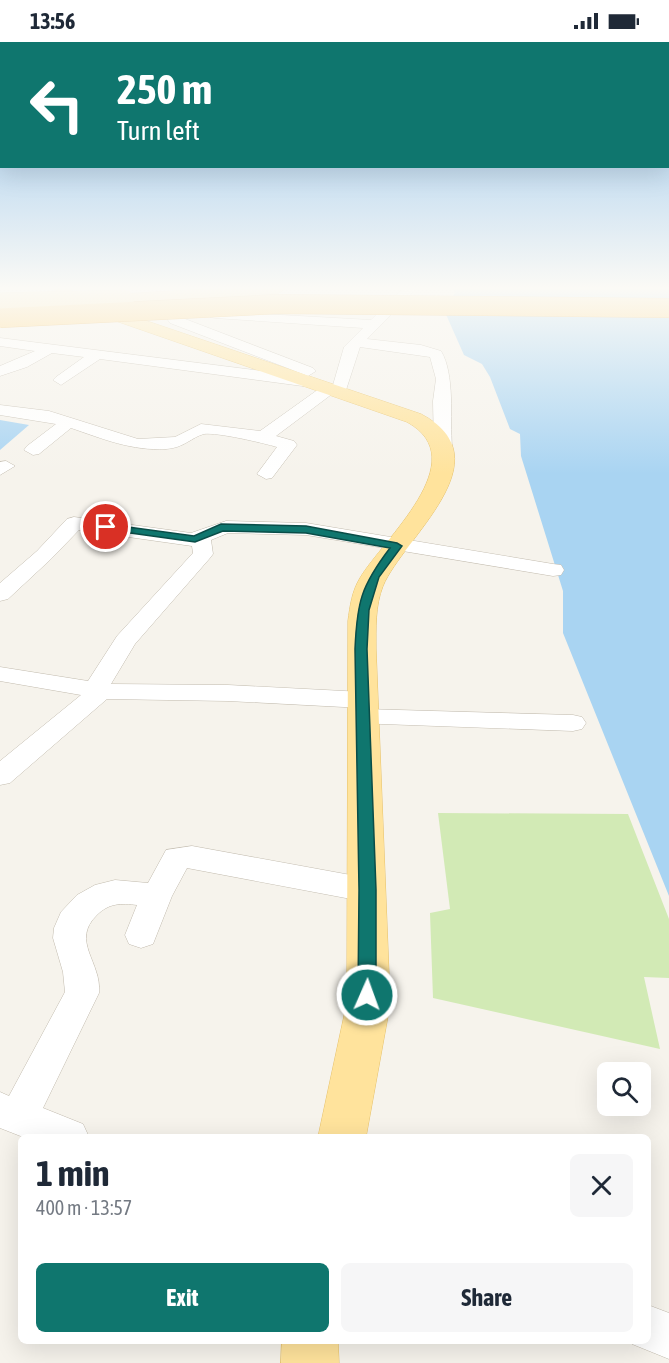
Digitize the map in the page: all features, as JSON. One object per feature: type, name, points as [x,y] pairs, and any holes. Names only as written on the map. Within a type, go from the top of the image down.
[{"type":"main road","points":[[187,351],[194,355],[331,388],[425,423],[434,430],[443,447],[440,474],[430,506],[374,577],[363,610],[367,890],[366,1016],[343,1134]]},
{"type":"main road","points":[[310,1344],[310,1363]]},
{"type":"street","points":[[0,371],[22,364],[45,351]]},
{"type":"street","points":[[71,351],[98,354],[194,355]]},
{"type":"street","points":[[254,351],[325,378],[331,388]]},
{"type":"street","points":[[263,437],[331,388],[349,351]]},
{"type":"street","points":[[426,351],[436,354],[444,379],[441,401],[443,447]]},
{"type":"street","points":[[61,380],[98,354]]},
{"type":"street","points":[[0,411],[49,416],[105,436],[137,444],[168,444],[181,441],[201,429],[285,442],[288,446],[266,474]]},
{"type":"street","points":[[33,450],[69,422]]},
{"type":"street","points":[[0,594],[44,555],[74,523],[195,539],[204,543],[203,554],[125,642],[98,691],[0,776]]},
{"type":"street","points":[[195,539],[221,528],[291,529],[553,570]]},
{"type":"street","points":[[0,674],[98,691],[228,693],[363,709],[573,723]]},
{"type":"street","points":[[141,935],[156,896],[174,861],[185,857],[367,890]]},
{"type":"street","points":[[61,1134],[9,1114],[82,993],[84,984],[69,937],[71,923],[99,894],[112,891],[156,896]]},
{"type":"street","points":[[651,1329],[669,1336]]},
{"type":"green space","points":[[438,813],[628,814],[669,919],[669,978],[644,977],[660,1049],[433,998],[430,913],[450,909]]},
{"type":"water","points":[[462,351],[669,351],[669,896],[563,633],[563,591],[521,456],[520,434],[510,429],[490,377],[482,364],[464,355]]},
{"type":"water","points":[[0,420],[29,425],[0,450]]},
{"type":"route","points":[[106,527],[195,539],[226,527],[291,529],[325,532],[397,546],[374,577],[363,610],[361,649],[367,890],[367,995]]}]
